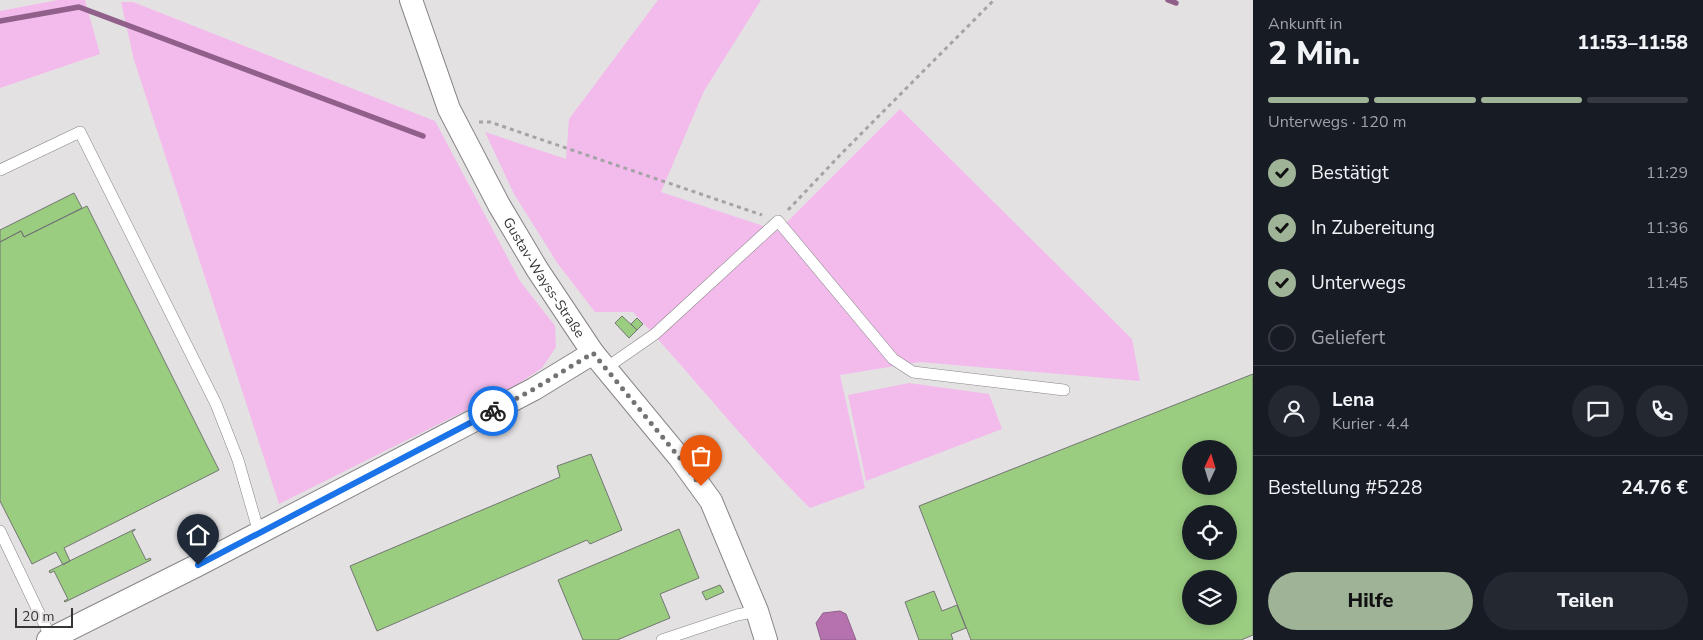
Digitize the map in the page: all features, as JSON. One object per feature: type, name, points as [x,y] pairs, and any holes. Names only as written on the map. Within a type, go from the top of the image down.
[{"type":"street","name":"Gustav-Wayss-Straße","points":[[411,0],[449,108],[499,205],[537,269],[600,360],[679,457],[711,501],[757,611],[766,640]]},
{"type":"street","points":[[50,639],[259,533],[534,389],[600,360]]},
{"type":"lane","points":[[0,170],[80,132],[216,404],[238,460],[259,533]]},
{"type":"lane","points":[[600,360],[655,334],[778,220],[893,359],[913,372],[1064,390]]},
{"type":"lane","points":[[0,530],[50,639]]},
{"type":"lane","points":[[662,640],[736,615],[757,611]]},
{"type":"path","points":[[456,122],[490,122],[778,220],[994,0]]},
{"type":"shaded area","points":[[58,0],[85,0],[100,54],[0,88],[0,11]]},
{"type":"shaded area","points":[[658,0],[761,0],[704,91],[661,192],[778,231],[900,109],[1132,339],[1140,381],[920,362],[840,375],[865,488],[810,508],[764,460],[633,312],[595,312],[558,264],[514,194],[485,132],[566,159],[569,119]]},
{"type":"shaded area","points":[[121,2],[133,2],[435,121],[520,281],[555,326],[556,347],[542,368],[515,386],[279,504],[134,60]]},
{"type":"shaded area","points":[[909,383],[989,394],[1002,429],[866,481],[848,395]]},
{"type":"shaded area","points":[[840,611],[846,614],[856,640],[821,640],[816,623],[823,613]]},
{"type":"building","points":[[74,193],[82,208],[24,237],[21,231],[0,242],[0,230]]},
{"type":"building","points":[[87,206],[219,470],[64,548],[70,561],[63,565],[56,552],[32,564],[0,501],[0,242],[21,231],[24,237]]},
{"type":"building","points":[[622,316],[637,330],[629,338],[615,323]]},
{"type":"building","points":[[637,318],[643,324],[637,330],[631,324]]},
{"type":"building","points":[[1253,374],[1253,635],[1241,640],[971,640],[919,506]]},
{"type":"building","points":[[591,454],[622,530],[590,544],[587,540],[377,631],[350,566],[560,477],[557,466]]},
{"type":"building","points":[[135,529],[132,532],[146,560],[150,558],[151,560],[65,602],[68,599],[54,571],[50,573],[49,571]]},
{"type":"building","points":[[679,529],[699,578],[660,594],[670,618],[617,640],[583,640],[558,580]]},
{"type":"building","points":[[720,585],[724,592],[706,600],[702,592]]},
{"type":"building","points":[[934,591],[942,611],[957,605],[966,628],[951,634],[953,640],[919,640],[905,602]]},
{"type":"waterway","points":[[1168,0],[1176,3]]},
{"type":"waterway","points":[[0,21],[79,7],[423,136]]},
{"type":"way so far","points":[[493,411],[534,389],[593,353],[701,486]]},
{"type":"route","points":[[198,565],[493,411]]}]
